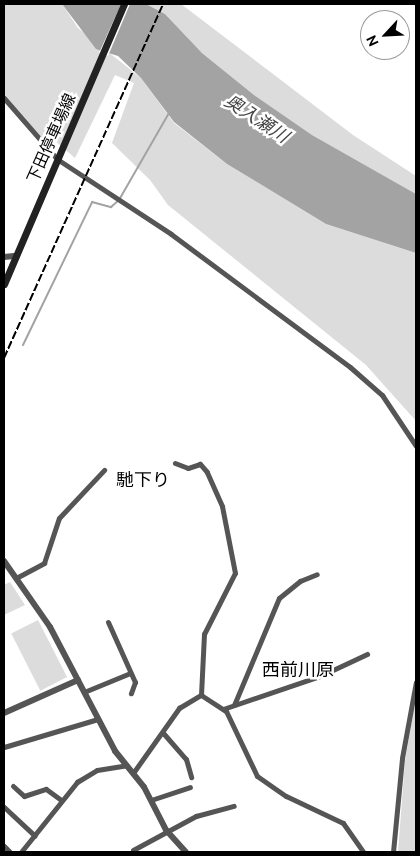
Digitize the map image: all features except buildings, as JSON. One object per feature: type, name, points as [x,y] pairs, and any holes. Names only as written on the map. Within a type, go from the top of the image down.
[{"type":"main road","name":"下田停車場線","points":[[4,284],[14,256],[124,4]]},
{"type":"street","points":[[4,98],[58,157],[135,208],[321,343],[382,395],[416,446]]},
{"type":"street","points":[[4,257],[14,256]]},
{"type":"street","points":[[176,463],[188,468],[200,464],[207,472],[222,506],[234,562],[233,582],[204,634],[201,695]]},
{"type":"street","points":[[16,578],[44,563],[59,518],[104,470]]},
{"type":"street","points":[[4,561],[50,627],[98,719],[151,800],[166,830],[186,852]]},
{"type":"street","points":[[234,705],[280,598],[300,581],[317,574]]},
{"type":"street","points":[[108,622],[136,685],[132,692]]},
{"type":"street","points":[[223,709],[320,676],[367,654]]},
{"type":"street","points":[[84,692],[130,673]]},
{"type":"street","points":[[4,713],[78,680]]},
{"type":"street","points":[[393,852],[402,758],[416,682]]},
{"type":"street","points":[[201,695],[223,709],[257,776],[286,796],[343,823],[363,852]]},
{"type":"street","points":[[134,773],[164,734],[179,708],[201,695]]},
{"type":"street","points":[[4,747],[98,719]]},
{"type":"street","points":[[164,734],[186,759],[191,777]]},
{"type":"street","points":[[21,852],[35,836],[60,799],[90,773],[127,765]]},
{"type":"street","points":[[13,786],[24,796],[46,789],[60,799]]},
{"type":"street","points":[[151,800],[190,787]]},
{"type":"street","points":[[132,850],[166,830],[196,816],[234,806]]},
{"type":"street","points":[[4,807],[35,836]]},
{"type":"street","points":[[4,846],[10,852]]},
{"type":"shaded area","points":[[4,4],[62,4],[78,28],[141,78],[174,123],[227,164],[326,224],[416,253],[416,421],[366,365],[168,205],[150,180],[112,143],[134,83],[115,75],[75,158],[48,135],[42,138],[4,94]]},
{"type":"shaded area","points":[[146,4],[181,4],[353,135],[416,176],[416,194],[312,135],[254,95],[202,53],[165,14]]},
{"type":"shaded area","points":[[10,582],[25,605],[4,615],[4,585]]},
{"type":"shaded area","points":[[38,620],[67,677],[40,691],[11,634]]},
{"type":"shaded area","points":[[416,698],[416,852],[398,852],[405,761]]},
{"type":"water","name":"奥入瀬川","points":[[62,4],[146,4],[165,14],[202,53],[254,95],[312,135],[416,194],[416,253],[326,224],[227,164],[174,122],[141,78],[118,56],[96,49]]},
{"type":"pier","points":[[121,4],[130,4],[108,56],[99,53]]},
{"type":"waterway","points":[[23,345],[92,202],[111,207],[119,200],[169,113]]},
{"type":"railway","points":[[4,358],[163,4]]},
{"type":"district","name":"馳下り","points":[[143,479]]},
{"type":"district","name":"西前川原","points":[[298,669]]}]
